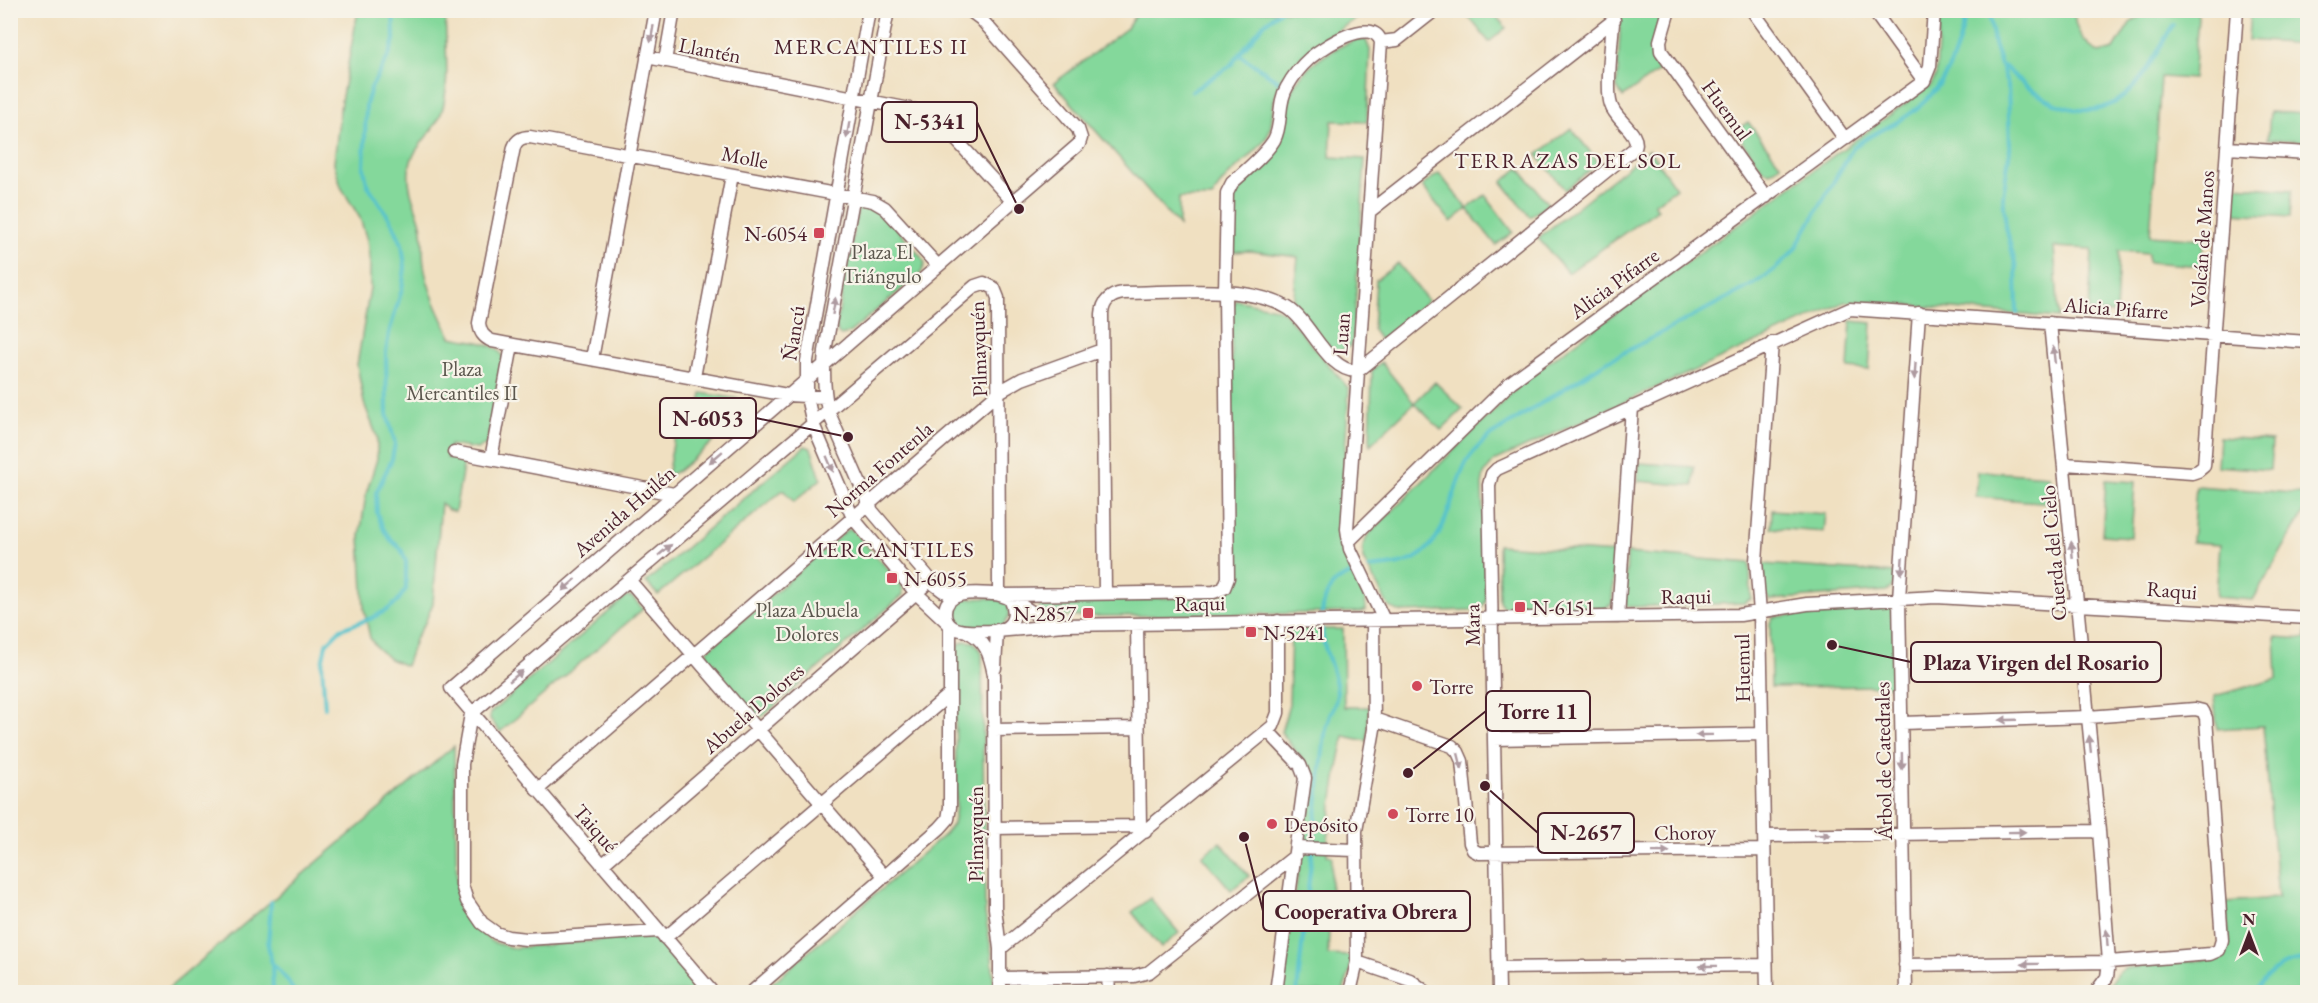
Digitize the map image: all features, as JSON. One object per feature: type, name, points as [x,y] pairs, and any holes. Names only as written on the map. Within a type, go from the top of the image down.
[{"type":"street","points":[[592,359],[656,10]]},
{"type":"street","points":[[665,61],[674,10]]},
{"type":"street","name":"Ñancú","points":[[869,10],[806,379],[807,397],[813,424],[853,518],[916,593],[948,624]]},
{"type":"street","name":"Ñancú","points":[[888,10],[824,364],[825,397],[828,411],[868,504],[931,580],[943,591],[965,594]]},
{"type":"street","name":"Avenida Huilén","points":[[451,688],[1077,146],[1081,138],[1078,129],[981,19],[969,10]]},
{"type":"street","points":[[1225,292],[1227,193],[1232,183],[1268,148],[1275,137],[1284,93],[1304,63],[1329,45],[1359,32],[1373,32],[1377,34],[1381,42],[1397,40],[1436,10]]},
{"type":"street","name":"Huemul","points":[[1669,10],[1660,45],[1661,51],[1766,197]]},
{"type":"street","points":[[1752,10],[1845,139]]},
{"type":"street","points":[[1873,10],[1924,81]]},
{"type":"street","points":[[1924,81],[1930,66],[1934,10]]},
{"type":"street","name":"Volcán de Manos","points":[[2065,464],[2192,473],[2202,469],[2205,459],[2237,10]]},
{"type":"street","points":[[1105,593],[1102,314],[1107,300],[1113,295],[1123,293],[1245,293],[1289,309],[1337,364],[1348,370],[1358,371],[1633,150],[1637,143],[1635,138],[1614,113],[1610,103],[1614,15]]},
{"type":"street","points":[[1370,211],[1614,15]]},
{"type":"street","name":"Luan","points":[[1350,993],[1357,962],[1355,850],[1357,820],[1371,751],[1379,620],[1348,542],[1347,522],[1381,42]]},
{"type":"street","name":"Llantén","points":[[647,57],[871,100],[930,114],[1012,202]]},
{"type":"street","name":"Alicia Pifarre","points":[[1348,542],[1512,382],[1924,81]]},
{"type":"street","name":"Molle","points":[[512,345],[492,341],[482,334],[479,322],[514,147],[519,139],[530,137],[873,201],[883,206],[938,266]]},
{"type":"street","points":[[2228,148],[2307,153]]},
{"type":"street","points":[[694,377],[732,174]]},
{"type":"street","name":"Pilmayquén","points":[[828,411],[975,286],[990,284],[998,298],[1004,597]]},
{"type":"street","name":"Raqui","points":[[965,594],[1004,597],[1214,592],[1224,588],[1228,578],[1225,292]]},
{"type":"street","name":"Alicia Pifarre","points":[[1772,343],[1850,309],[2307,342]]},
{"type":"street","name":"Árbol de Catedrales","points":[[1906,993],[1899,598],[1919,313]]},
{"type":"street","name":"Cuerda del Cielo","points":[[2050,322],[2099,831],[2109,963],[2107,977],[2096,993]]},
{"type":"street","points":[[1618,617],[1632,406],[1772,343]]},
{"type":"street","name":"Huemul","points":[[1767,993],[1760,613],[1756,561],[1772,343]]},
{"type":"street","points":[[491,459],[512,345],[787,395],[825,397]]},
{"type":"street","name":"Norma Fontenla","points":[[537,790],[999,392],[1022,379],[1102,350]]},
{"type":"street","name":"Mara","points":[[1499,993],[1489,485],[1492,474],[1500,467],[1632,406]]},
{"type":"street","points":[[828,411],[471,714],[462,764],[462,885],[467,901],[483,923],[501,935],[526,939],[662,934],[822,804],[950,694]]},
{"type":"street","points":[[454,452],[674,494]]},
{"type":"street","points":[[629,580],[885,877],[752,993]]},
{"type":"street","name":"Abuela Dolores","points":[[602,865],[931,580]]},
{"type":"street","points":[[948,624],[945,612],[947,603],[954,596],[965,594]]},
{"type":"street","points":[[1000,629],[1008,627],[1013,620],[1014,610],[1004,597]]},
{"type":"street","name":"Raqui","points":[[1004,597],[1023,606],[1043,620],[1063,625]]},
{"type":"street","name":"Raqui","points":[[948,624],[965,630],[1063,625],[1618,617],[1760,613],[1807,604],[1936,597],[2307,618]]},
{"type":"street","points":[[1000,950],[1142,829],[1268,731],[1278,718],[1278,621]]},
{"type":"street","name":"Pilmayquén","points":[[885,877],[948,819],[950,807],[950,694],[948,624]]},
{"type":"street","points":[[1137,624],[1142,829]]},
{"type":"street","name":"Pilmayquén","points":[[1000,629],[994,675],[995,908],[1000,950],[1000,993]]},
{"type":"street","name":"Pilmayquén","points":[[965,630],[984,643],[990,655],[994,675]]},
{"type":"street","name":"Taiqué","points":[[451,688],[712,993]]},
{"type":"street","points":[[1902,723],[2088,717],[2194,709],[2203,711],[2206,718],[2222,940],[2219,950],[2210,954],[2109,963],[1905,965]]},
{"type":"street","name":"Choroy","points":[[1374,719],[1455,748],[1462,761],[1471,847],[1479,853],[1764,850]]},
{"type":"street","points":[[994,730],[1138,728]]},
{"type":"street","points":[[1268,731],[1300,765],[1305,778],[1299,851],[1276,993]]},
{"type":"street","points":[[1494,739],[1762,734]]},
{"type":"street","points":[[995,828],[1142,829]]},
{"type":"street","points":[[1764,836],[2099,831]]},
{"type":"street","points":[[1000,978],[1142,975],[1154,969],[1299,851],[1355,850]]},
{"type":"street","points":[[1357,962],[1410,980],[1426,993]]},
{"type":"street","points":[[1499,968],[1766,965]]},
{"type":"street","points":[[1108,976],[1109,993]]},
{"type":"green space","name":"Plaza Mercantiles II","points":[[358,11],[446,11],[445,99],[439,119],[414,154],[409,170],[409,184],[421,224],[428,284],[451,337],[488,345],[500,352],[503,357],[487,444],[477,449],[450,445],[447,458],[464,461],[455,512],[448,510],[441,503],[433,603],[416,637],[406,666],[390,659],[377,648],[370,638],[364,609],[360,536],[366,494],[377,459],[377,437],[364,403],[357,365],[370,288],[370,265],[367,240],[360,218],[341,187],[334,163],[341,101]]},
{"type":"green space","points":[[1138,11],[1369,11],[1329,35],[1294,65],[1277,91],[1270,129],[1265,140],[1229,175],[1212,198],[1179,198],[1179,226],[1054,83],[1127,28]]},
{"type":"green space","points":[[1464,11],[1492,11],[1506,28],[1489,42]]},
{"type":"green space","points":[[1621,11],[1663,11],[1653,44],[1660,70],[1623,97],[1617,88]]},
{"type":"green space","points":[[1940,11],[2075,11],[2078,30],[2089,45],[2099,53],[2114,49],[2130,23],[2148,11],[2197,11],[2193,79],[2161,77],[2150,235],[2204,239],[2202,266],[2148,262],[2148,253],[2119,251],[2116,313],[2089,312],[2092,249],[2054,247],[2059,318],[1859,301],[1845,302],[1494,461],[1484,474],[1482,485],[1486,600],[1482,607],[1474,610],[1401,612],[1389,607],[1363,559],[1363,546],[1368,535],[1528,377],[1931,85],[1936,75]]},
{"type":"green space","points":[[2250,11],[2305,11],[2303,44],[2248,40]]},
{"type":"green space","points":[[1358,39],[1366,40],[1370,50],[1367,122],[1332,121],[1330,157],[1365,159],[1353,340],[1351,346],[1338,351],[1330,348],[1293,305],[1298,257],[1250,251],[1232,252],[1231,209],[1236,190],[1279,145],[1288,101],[1298,80],[1315,62]]},
{"type":"green space","points":[[2270,112],[2307,114],[2307,141],[2268,139]]},
{"type":"green space","points":[[1748,122],[1781,165],[1770,172],[1763,170],[1735,131]]},
{"type":"green space","points":[[1571,128],[1599,163],[1565,190],[1537,155]]},
{"type":"green space","points":[[1649,150],[1676,188],[1654,204],[1658,209],[1568,273],[1538,238]]},
{"type":"green space","points":[[1519,168],[1548,204],[1530,217],[1502,182]]},
{"type":"green space","points":[[1439,173],[1467,209],[1451,222],[1422,186]]},
{"type":"green space","points":[[2235,186],[2292,190],[2290,217],[2233,213]]},
{"type":"green space","points":[[1485,195],[1513,232],[1496,245],[1467,209]]},
{"type":"green space","name":"Plaza El Triángulo","points":[[865,205],[881,210],[925,264],[921,273],[849,333],[841,335],[836,327],[857,213],[859,207]]},
{"type":"green space","points":[[1398,263],[1428,301],[1380,340],[1373,330],[1376,280]]},
{"type":"green space","points":[[1236,300],[1284,312],[1349,389],[1339,541],[1365,598],[1366,610],[1322,613],[1050,617],[1040,610],[1040,604],[1044,600],[1216,597],[1231,589],[1234,580],[1231,308]]},
{"type":"green space","points":[[1851,321],[1872,323],[1869,370],[1848,368]]},
{"type":"green space","points":[[1381,362],[1414,403],[1370,445],[1372,371]]},
{"type":"green space","points":[[1435,382],[1463,409],[1441,430],[1414,403]]},
{"type":"green space","points":[[702,393],[750,401],[752,409],[678,471],[667,476],[675,433],[695,436]]},
{"type":"green space","points":[[2219,437],[2272,441],[2270,470],[2217,466]]},
{"type":"green space","points":[[805,446],[811,448],[821,479],[794,502],[783,490],[658,595],[646,582]]},
{"type":"green space","points":[[1639,463],[1694,467],[1693,486],[1638,481]]},
{"type":"green space","points":[[1978,471],[2049,476],[2052,503],[1976,497]]},
{"type":"green space","points":[[2106,480],[2135,482],[2131,537],[2102,535]]},
{"type":"green space","points":[[2196,486],[2307,494],[2307,507],[2253,600],[2216,597],[2220,544],[2192,542]]},
{"type":"green space","points":[[1772,510],[1826,514],[1824,532],[1771,528]]},
{"type":"green space","name":"Plaza Abuela Dolores","points":[[851,529],[902,584],[903,595],[763,716],[755,716],[708,662],[707,651],[847,530]]},
{"type":"green space","points":[[1498,545],[1615,553],[1612,604],[1603,609],[1504,608],[1499,601]]},
{"type":"green space","points":[[1627,553],[1750,563],[1751,599],[1744,603],[1629,607],[1625,604]]},
{"type":"green space","points":[[1763,564],[1895,573],[1895,579],[1886,591],[1770,600],[1765,594]]},
{"type":"green space","points":[[626,597],[632,597],[643,609],[500,732],[490,719],[490,713]]},
{"type":"green space","points":[[995,598],[1008,604],[1009,616],[1003,626],[960,627],[950,619],[953,603],[957,599]]},
{"type":"green space","points":[[1891,607],[1894,615],[1894,686],[1771,687],[1770,623],[1773,617]]},
{"type":"green space","points":[[2306,625],[2307,992],[2104,992],[2117,974],[2126,968],[2212,959],[2221,956],[2226,952],[2229,943],[2226,902],[2278,898],[2263,726],[2217,729],[2214,696],[2277,679],[2275,637],[2306,639]]},
{"type":"green space","points":[[1291,629],[1343,629],[1344,707],[1369,707],[1367,741],[1344,736],[1328,840],[1327,855],[1332,856],[1328,955],[1351,956],[1350,971],[1343,992],[1281,992],[1311,784],[1309,768],[1281,732],[1289,705]]},
{"type":"green space","points":[[965,641],[974,642],[982,652],[985,913],[992,955],[994,992],[762,992],[945,834],[953,824],[956,807],[955,655],[959,644]]},
{"type":"green space","points":[[454,746],[457,891],[466,914],[483,934],[492,942],[513,948],[638,937],[652,938],[662,944],[705,992],[164,992]]},
{"type":"green space","points":[[1220,842],[1249,876],[1231,890],[1202,856]]},
{"type":"green space","points":[[1150,898],[1179,933],[1161,948],[1132,912]]},
{"type":"waterway","points":[[325,708],[322,664],[326,644],[341,629],[387,610],[397,602],[406,589],[406,561],[401,549],[384,530],[377,513],[376,493],[392,459],[395,443],[387,414],[386,352],[402,289],[405,267],[402,244],[392,222],[367,184],[364,168],[366,105],[371,88],[389,55],[394,40],[393,10]]},
{"type":"waterway","points":[[1192,91],[1230,66],[1263,25],[1281,10]]},
{"type":"waterway","points":[[1369,568],[1403,563],[1426,551],[1447,516],[1466,463],[1490,436],[1606,362],[1754,284],[1781,264],[1795,249],[1853,148],[1913,111],[1937,88],[1946,75],[1958,45],[1967,10]]},
{"type":"waterway","points":[[1989,10],[1994,44],[2008,86],[2010,149],[2003,196],[2006,227],[2016,268],[2017,314]]},
{"type":"waterway","points":[[2004,66],[2028,87],[2057,104],[2072,109],[2088,110],[2103,107],[2119,100],[2136,85],[2173,25]]},
{"type":"waterway","points":[[1240,55],[1284,85]]},
{"type":"waterway","points":[[1322,613],[1330,589],[1338,580],[1351,574]]},
{"type":"waterway","points":[[1297,992],[1324,738],[1337,696],[1322,629]]},
{"type":"waterway","points":[[271,902],[268,945],[272,964],[273,992]]},
{"type":"waterway","points":[[2256,992],[2265,978],[2283,965],[2308,960]]},
{"type":"waterway","points":[[273,964],[288,981],[294,992]]},
{"type":"place","name":"N-5341","points":[[1019,209]]},
{"type":"place","name":"N-6054","points":[[819,233]]},
{"type":"place","name":"N-6053","points":[[848,437]]},
{"type":"place","name":"N-6055","points":[[892,578]]},
{"type":"place","name":"N-6151","points":[[1520,607]]},
{"type":"place","name":"N-2857","points":[[1088,613]]},
{"type":"place","name":"N-5241","points":[[1251,632]]},
{"type":"place","name":"Plaza Virgen del Rosario","points":[[1832,645]]},
{"type":"place","name":"Torre","points":[[1417,686]]},
{"type":"place","name":"Torre 11","points":[[1408,773]]},
{"type":"place","name":"N-2657","points":[[1485,786]]},
{"type":"place","name":"Torre 10","points":[[1393,814]]},
{"type":"place","name":"Depósito","points":[[1272,824]]},
{"type":"place","name":"Cooperativa Obrera","points":[[1244,837]]},
{"type":"district","name":"MERCANTILES II","points":[[871,46]]},
{"type":"district","name":"TERRAZAS DEL SOL","points":[[1568,160]]},
{"type":"district","name":"MERCANTILES","points":[[890,549]]}]
